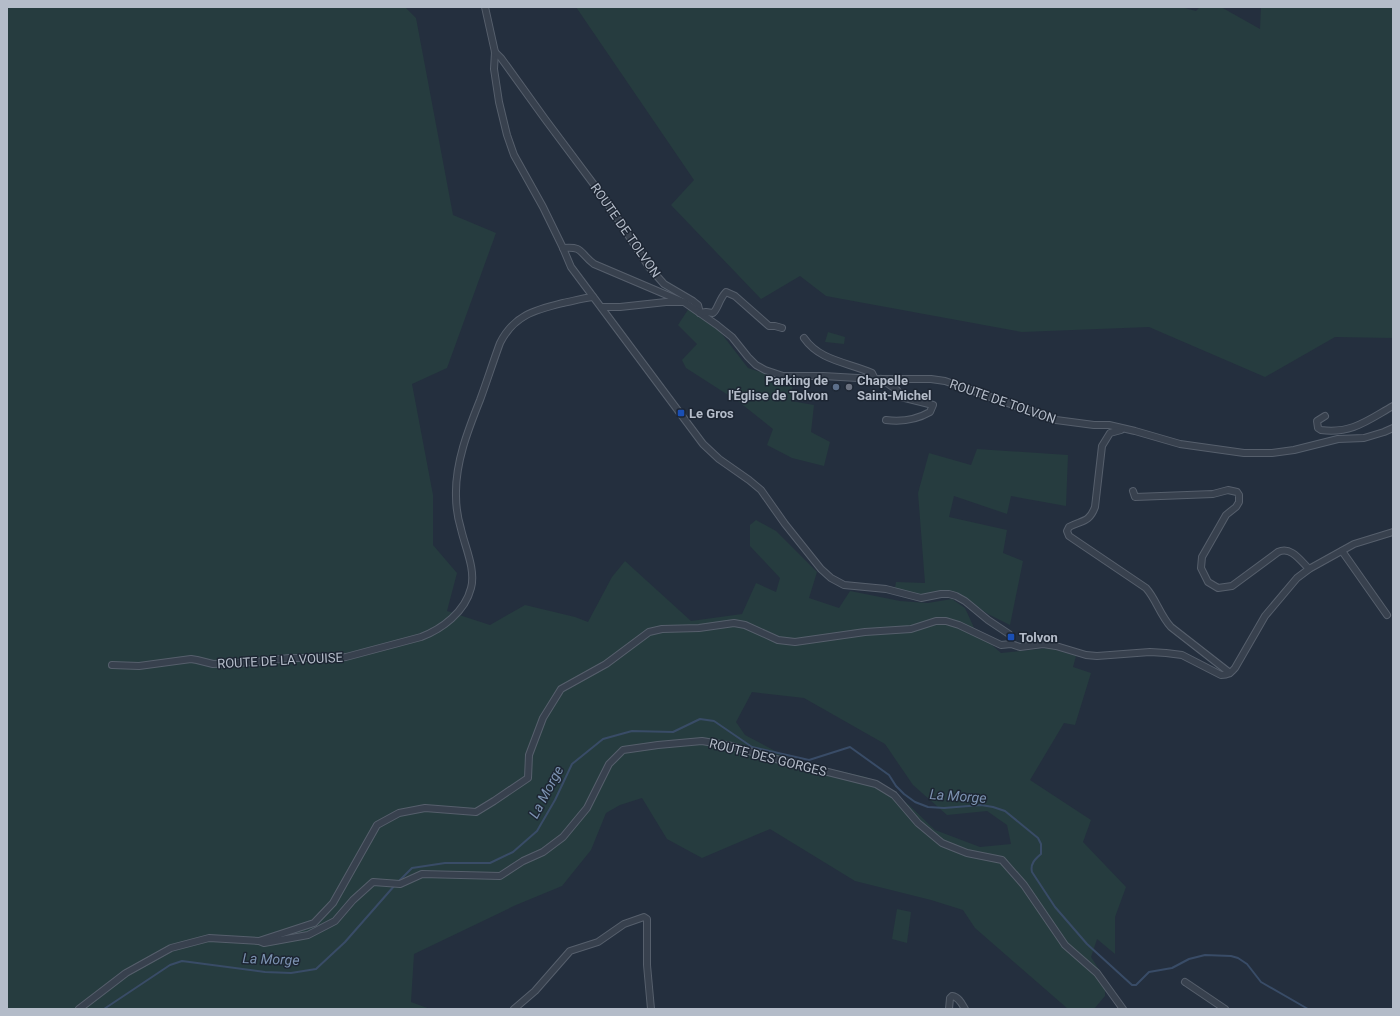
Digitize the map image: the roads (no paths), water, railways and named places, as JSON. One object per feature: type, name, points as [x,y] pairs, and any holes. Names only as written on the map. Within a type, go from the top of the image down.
[{"type":"street","name":"ROUTE DE TOLVON","points":[[485,7],[495,52],[501,58],[604,198],[649,267],[664,284],[698,305],[700,313],[732,337],[748,358],[765,370],[783,376],[931,379],[945,381],[1056,420],[1109,426],[1126,429],[1189,446],[1244,453],[1265,453],[1294,450],[1338,439],[1364,438],[1393,428]]},
{"type":"street","points":[[495,52],[495,76],[499,102],[507,135],[514,155],[543,207],[563,248],[570,267],[602,307],[703,444],[719,459],[761,490],[785,524],[821,569],[831,578],[844,585],[886,589],[921,598],[941,594],[956,596],[1009,634],[1011,637],[1011,644]]},
{"type":"street","points":[[563,248],[574,247],[579,249],[587,259],[594,264],[684,302],[700,313],[713,313],[726,292],[735,296],[769,326],[782,328]]},
{"type":"street","name":"ROUTE DE LA VOUISE","points":[[112,665],[139,666],[191,660],[214,664],[256,662],[288,658],[346,657],[420,637],[431,633],[450,620],[468,597],[472,588],[473,578],[460,528],[456,505],[456,484],[459,465],[468,430],[500,343],[505,332],[525,314],[544,308],[593,297]]},
{"type":"street","points":[[602,307],[684,302]]},
{"type":"street","points":[[804,338],[810,347],[819,353],[834,360],[872,373],[878,379],[897,390],[901,397],[933,405],[930,412],[914,419],[899,422],[886,420]]},
{"type":"street","points":[[1325,416],[1317,421],[1318,428],[1321,430],[1346,430],[1366,423],[1393,406]]},
{"type":"street","points":[[1126,429],[1110,433],[1102,446],[1095,507],[1092,516],[1069,527],[1067,532],[1068,536],[1146,588],[1151,593],[1165,621],[1230,673]]},
{"type":"street","points":[[1132,491],[1135,497],[1213,494],[1228,490],[1237,492],[1239,495],[1239,502],[1236,507],[1226,515],[1202,557],[1201,568],[1208,582],[1218,588],[1232,586],[1278,552],[1283,550],[1288,550],[1295,555],[1309,569]]},
{"type":"street","points":[[259,942],[314,923],[333,902],[378,825],[399,813],[425,808],[476,812],[528,778],[530,755],[543,718],[561,689],[606,664],[649,632],[662,629],[699,628],[734,623],[745,625],[778,640],[795,642],[865,632],[911,629],[936,621],[946,621],[959,625],[1001,645],[1011,644],[1020,647],[1043,644],[1056,646],[1086,655],[1098,656],[1166,652],[1182,655],[1221,675],[1230,673],[1246,652],[1255,632],[1265,616],[1297,578],[1309,569],[1354,544],[1366,539],[1393,532]]},
{"type":"street","points":[[1342,550],[1387,615]]},
{"type":"street","name":"ROUTE DES GORGES","points":[[79,1009],[126,973],[171,948],[209,938],[264,943],[308,935],[335,921],[353,900],[373,882],[400,884],[422,874],[500,876],[523,861],[543,852],[563,837],[587,808],[609,764],[623,750],[658,744],[702,741],[732,746],[776,759],[876,784],[894,795],[918,823],[942,843],[966,853],[1002,860],[1024,884],[1065,944],[1096,973],[1123,1009]]},
{"type":"street","points":[[514,1009],[535,991],[570,951],[598,942],[624,924],[644,917],[647,919],[647,965],[651,1009]]},
{"type":"street","points":[[1185,982],[1225,1009]]},
{"type":"street","points":[[949,1009],[950,998],[955,996],[962,1003],[965,1009]]},
{"type":"waterway","name":"La Morge","points":[[398,882],[412,868],[445,863],[490,863],[513,852],[537,831],[555,800],[572,764],[603,739],[632,731],[673,732],[700,719],[714,721],[752,747],[809,760],[850,747],[889,775],[896,786],[904,794],[915,802],[928,807],[944,808],[981,805],[1005,811],[1038,838],[1041,844],[1041,854],[1034,862],[1032,872],[1055,907],[1087,944],[1132,985],[1136,985],[1149,972],[1172,968],[1189,959],[1205,955],[1231,956],[1238,958],[1247,964],[1261,982],[1308,1009]]},
{"type":"waterway","name":"La Morge","points":[[104,1009],[170,965],[182,961],[265,972],[291,973],[316,969],[345,942],[395,885]]},
{"type":"place","name":"Parking de l'Église de Tolvon","points":[[836,387]]},
{"type":"place","name":"Chapelle Saint-Michel","points":[[849,387]]},
{"type":"place","name":"Le Gros","points":[[681,413]]},
{"type":"place","name":"Tolvon","points":[[1011,637]]}]
